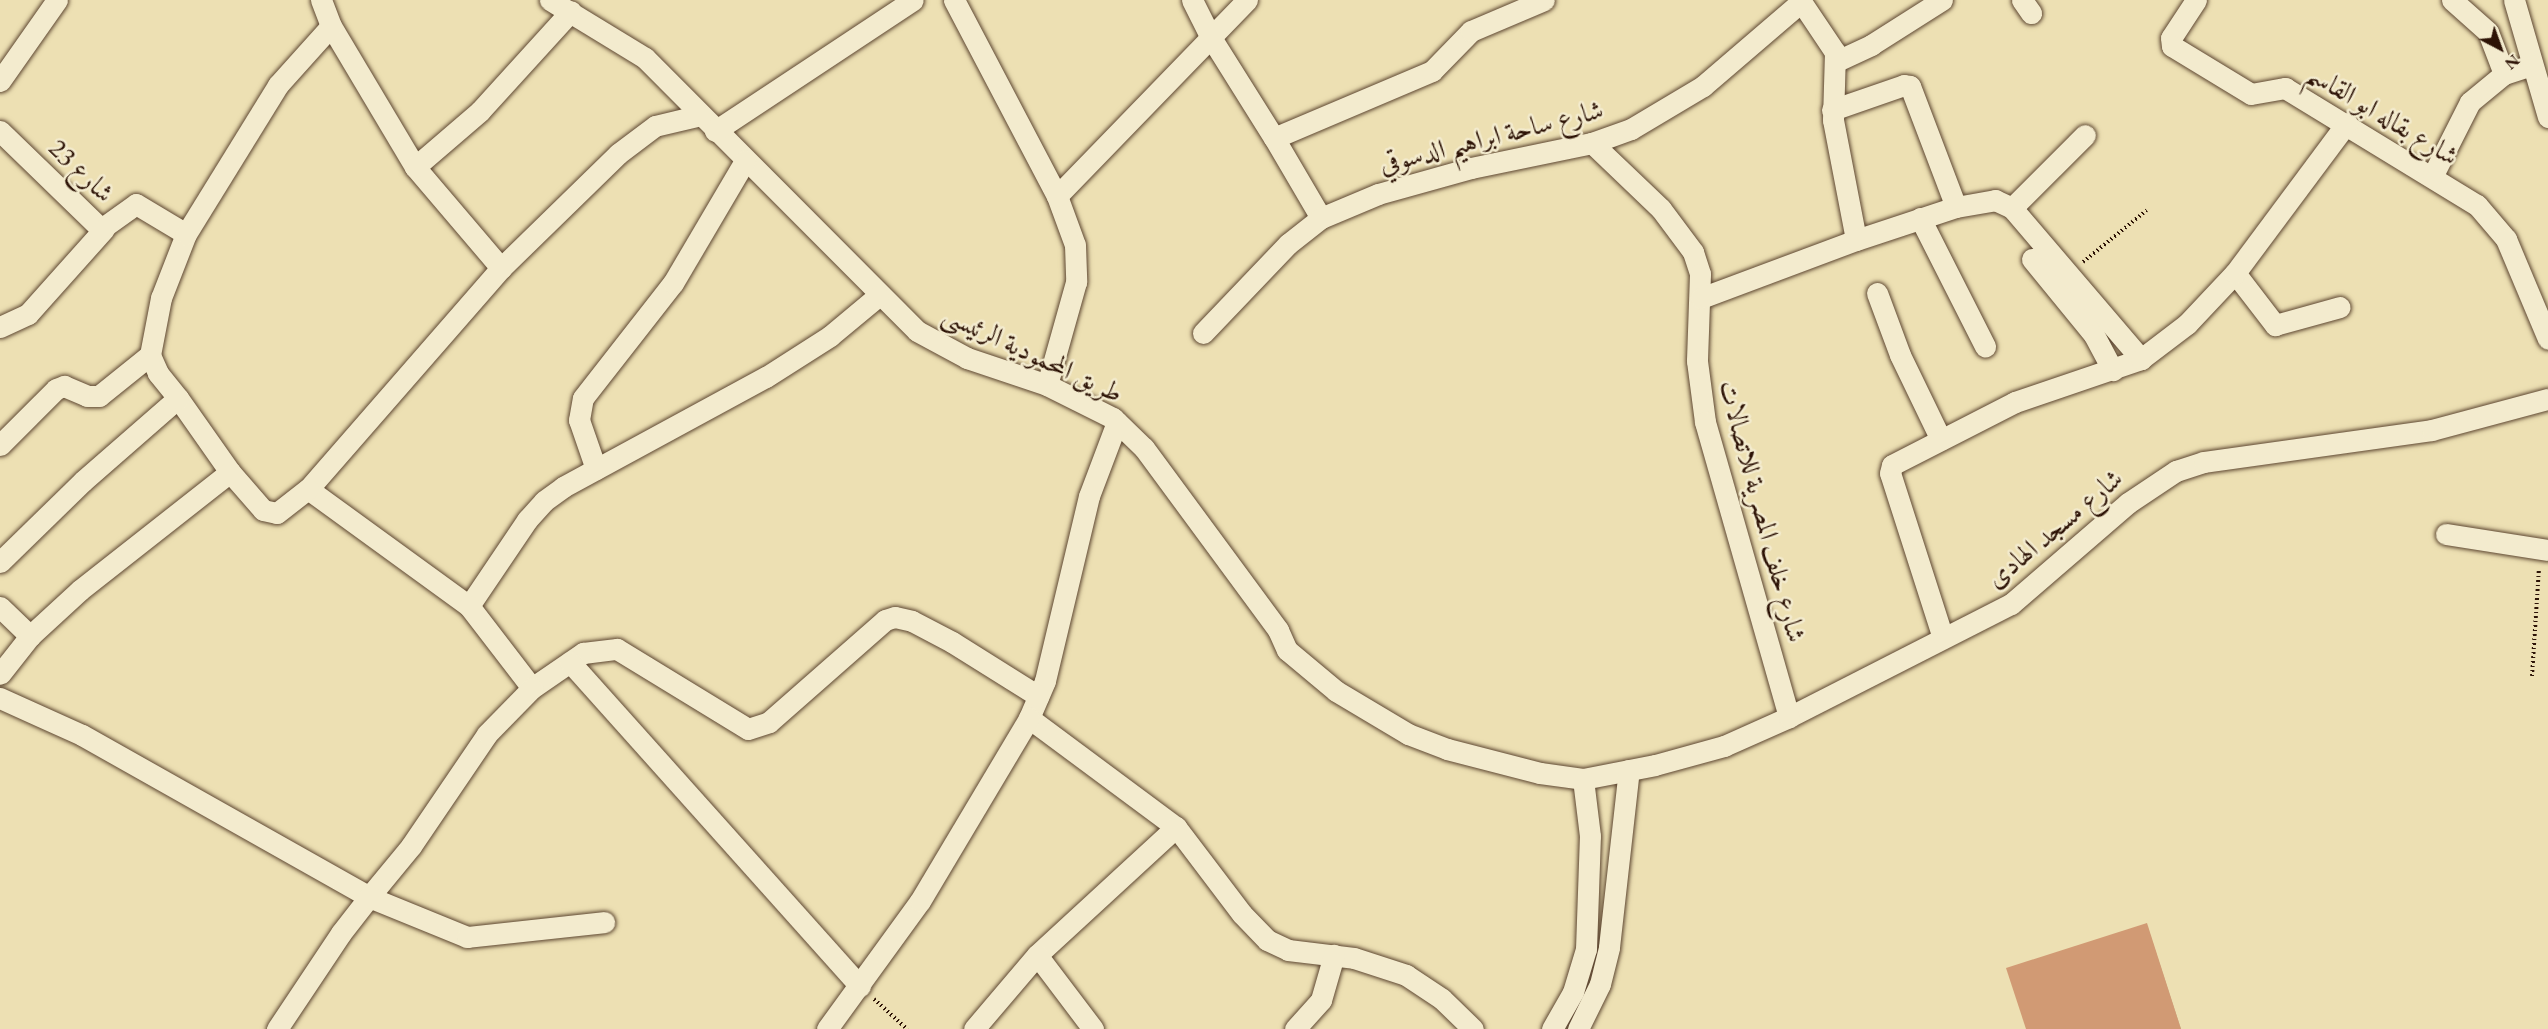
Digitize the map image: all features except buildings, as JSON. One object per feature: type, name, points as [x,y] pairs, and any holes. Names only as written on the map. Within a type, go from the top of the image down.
[{"type":"street","points":[[0,81],[57,0]]},
{"type":"street","points":[[321,0],[331,26],[415,167],[501,268]]},
{"type":"street","name":"طريق المحمودية الرئيسى","points":[[550,0],[579,9],[645,58],[878,296],[917,331],[967,358],[1047,385],[1118,422],[1151,458],[1278,630],[1287,650],[1336,691],[1408,734],[1448,749],[1540,774],[1583,779]]},
{"type":"street","points":[[331,26],[289,70],[186,234],[161,298],[150,355],[158,373],[230,472],[255,503],[270,513],[287,507],[308,489],[501,268],[637,139],[673,119],[708,123],[913,0]]},
{"type":"street","points":[[954,0],[1057,196],[1075,245],[1077,266],[1047,385]]},
{"type":"street","points":[[1192,0],[1210,36],[1322,218]]},
{"type":"street","points":[[1057,196],[1247,0]]},
{"type":"street","points":[[1274,138],[1432,71],[1472,31],[1544,0]]},
{"type":"street","points":[[1837,61],[1871,45],[1942,0]]},
{"type":"street","name":"شارع بقاله ابو القاسم","points":[[2196,0],[2171,38],[2176,50],[2251,94],[2285,88],[2433,175],[2477,205],[2498,227],[2513,252],[2548,339]]},
{"type":"street","points":[[2452,0],[2488,32],[2504,74]]},
{"type":"street","points":[[2514,0],[2548,117]]},
{"type":"street","points":[[1800,1],[1826,34],[1837,61],[1832,110],[1856,240]]},
{"type":"street","name":"شارع ساحة ابراهيم الدسوقي","points":[[1203,333],[1288,243],[1322,218],[1358,200],[1471,168],[1592,143],[1668,110],[1703,86],[1800,1]]},
{"type":"street","points":[[415,167],[480,111],[579,9]]},
{"type":"street","points":[[2433,175],[2470,102],[2504,74],[2532,65]]},
{"type":"street","points":[[1832,110],[1904,85],[1910,86],[1956,207]]},
{"type":"street","points":[[1943,638],[1890,474],[1892,465],[2015,402],[2113,370],[2141,358],[2187,324],[2235,273],[2347,123]]},
{"type":"street","name":"شارع 23","points":[[2,135],[104,229],[136,204],[186,234]]},
{"type":"street","points":[[2012,208],[2085,135]]},
{"type":"street","name":"شارع خلف المصرية للاتصالات","points":[[1592,143],[1680,231],[1700,274],[1701,298],[1697,361],[1705,422],[1789,717]]},
{"type":"street","points":[[596,469],[579,420],[583,398],[673,283],[745,161]]},
{"type":"street","points":[[1701,298],[1920,218],[1956,207],[1995,200],[2012,208],[2141,358]]},
{"type":"street","points":[[1920,218],[1985,346]]},
{"type":"street","points":[[0,327],[28,314],[104,229]]},
{"type":"street","points":[[2032,260],[2094,335],[2113,370]]},
{"type":"street","points":[[2235,273],[2274,325],[2340,307]]},
{"type":"street","points":[[1877,293],[1900,355],[1941,440]]},
{"type":"street","points":[[470,606],[527,520],[563,487],[766,377],[830,336],[878,296]]},
{"type":"street","points":[[0,445],[56,389],[64,386],[87,396],[99,396],[150,355]]},
{"type":"street","points":[[0,562],[83,481],[178,398]]},
{"type":"street","name":"شارع مسجد الهادى","points":[[1583,779],[1724,746],[1789,717],[1995,614],[2026,593],[2128,503],[2176,471],[2204,462],[2432,430],[2548,399]]},
{"type":"street","points":[[827,1029],[920,901],[1029,718],[1038,696],[1089,496],[1118,422]]},
{"type":"street","points":[[0,674],[30,636],[80,590],[230,472]]},
{"type":"street","points":[[308,489],[470,606],[532,688]]},
{"type":"street","points":[[2446,534],[2544,549]]},
{"type":"street","points":[[0,607],[30,636]]},
{"type":"street","points":[[278,1029],[369,897],[411,846],[487,734],[532,688],[570,662],[596,648],[617,649],[737,724],[755,729],[769,722],[885,620],[895,617],[912,621],[952,642],[1038,696]]},
{"type":"street","points":[[570,662],[860,986]]},
{"type":"street","points":[[0,698],[82,735],[369,897],[467,937],[604,922]]},
{"type":"street","points":[[1029,718],[1176,827],[1242,914],[1267,940],[1288,950],[1371,962],[1406,975],[1442,999],[1473,1029]]},
{"type":"street","points":[[1578,1029],[1600,984],[1609,947],[1629,770]]},
{"type":"street","points":[[1552,1029],[1581,971],[1589,927],[1590,836],[1583,779]]},
{"type":"street","points":[[974,1029],[1037,955],[1176,827]]},
{"type":"street","points":[[1037,955],[1093,1029]]},
{"type":"street","points":[[1296,1029],[1318,1006],[1334,955]]},
{"type":"path","points":[[2070,274],[2147,210]]},
{"type":"path","points":[[2532,676],[2544,549]]},
{"type":"path","points":[[860,986],[907,1029]]}]
